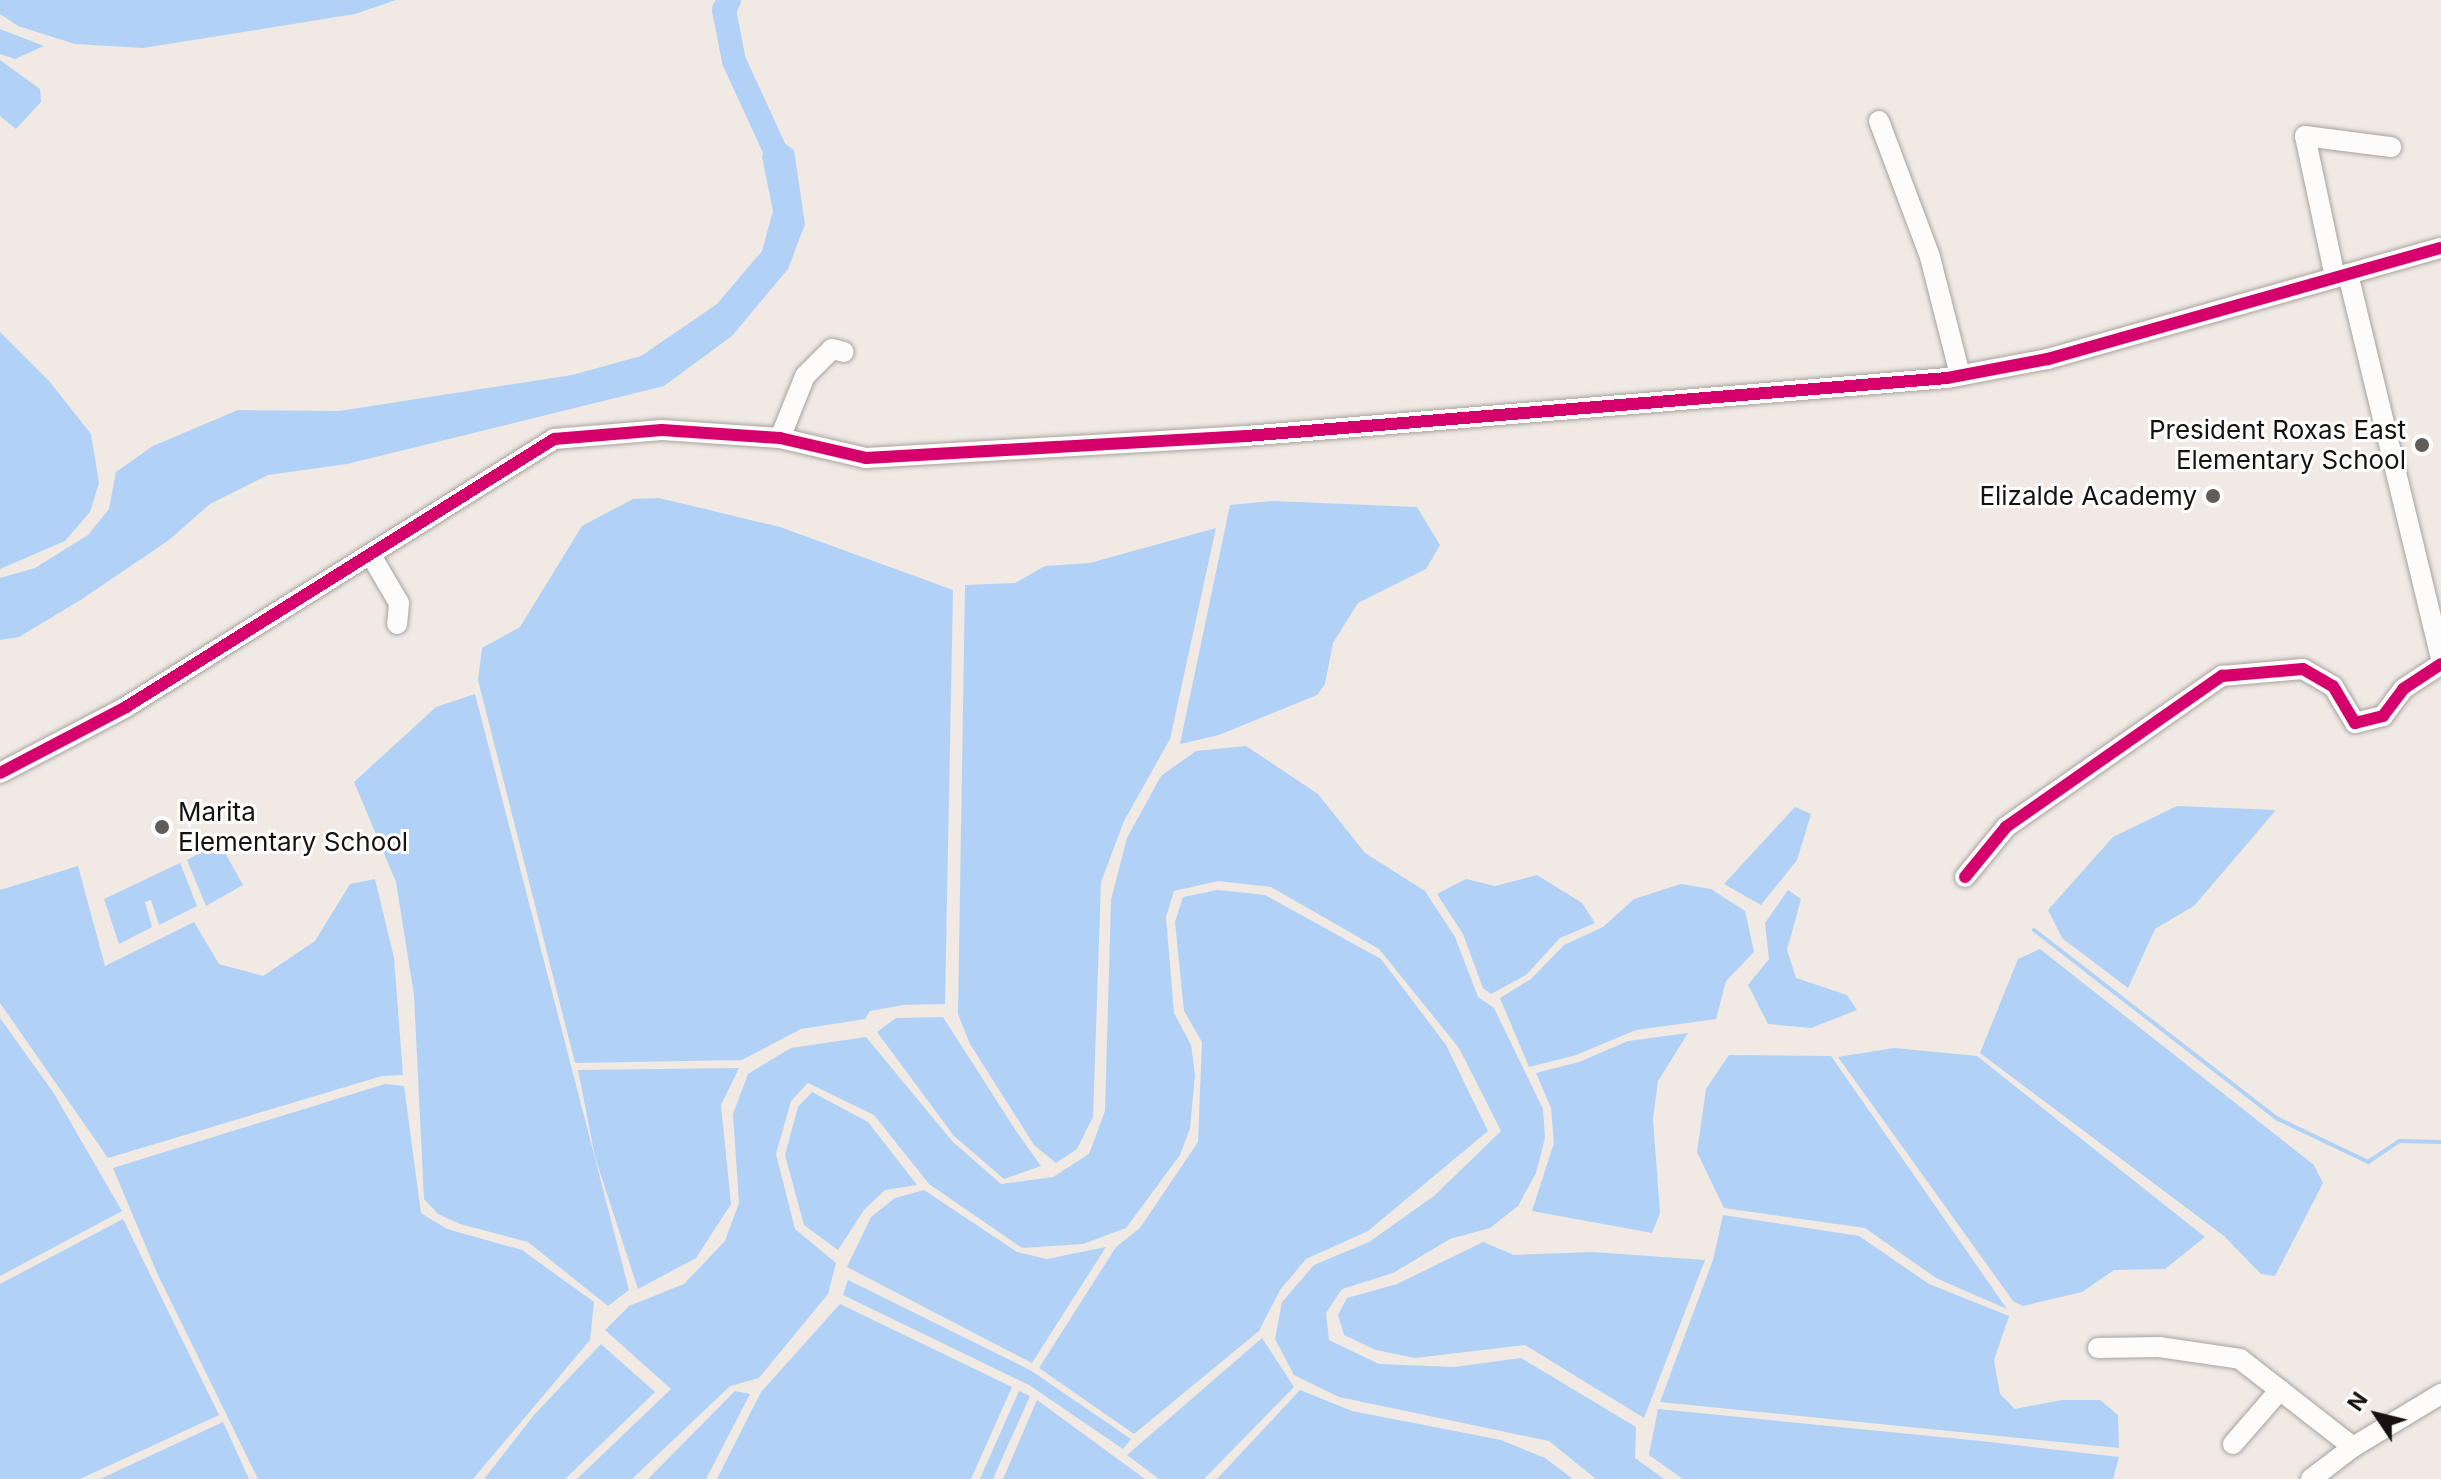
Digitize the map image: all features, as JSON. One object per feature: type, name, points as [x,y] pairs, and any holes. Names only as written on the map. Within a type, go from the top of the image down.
[{"type":"street","points":[[1879,121],[1930,257],[1960,375]]},
{"type":"street","points":[[1965,877],[2006,827],[2222,676],[2303,669],[2333,686],[2355,723],[2383,716],[2403,689],[2441,661],[2305,136],[2391,147]]},
{"type":"street","points":[[0,773],[126,707],[372,557],[554,439],[662,430],[780,438],[866,458],[1246,436],[1960,375],[2048,359],[2441,248]]},
{"type":"street","points":[[780,438],[805,376],[832,349],[844,352]]},
{"type":"street","points":[[372,557],[399,603],[402,618],[397,624]]},
{"type":"street","points":[[2098,1348],[2159,1347],[2240,1359],[2353,1447]]},
{"type":"street","points":[[2233,1444],[2280,1390]]},
{"type":"street","points":[[2311,1479],[2353,1447],[2441,1394]]},
{"type":"water","points":[[0,0],[396,0],[355,14],[143,48],[75,44],[18,26],[0,14]]},
{"type":"water","points":[[0,29],[44,46],[15,59],[0,54]]},
{"type":"water","points":[[0,60],[40,89],[41,102],[16,129],[0,116]]},
{"type":"water","points":[[770,133],[794,150],[805,224],[788,269],[732,336],[664,386],[347,464],[268,475],[210,504],[169,540],[82,599],[19,637],[0,640],[0,578],[35,568],[88,535],[109,509],[116,472],[153,446],[238,410],[339,411],[572,375],[641,356],[717,304],[762,251],[773,211],[762,157]]},
{"type":"water","points":[[0,332],[49,381],[91,434],[99,483],[90,512],[65,541],[0,569]]},
{"type":"water","points":[[659,498],[780,527],[953,590],[945,1004],[903,1005],[870,1011],[865,1019],[801,1029],[742,1060],[575,1063],[478,680],[482,648],[520,627],[582,526],[633,499]]},
{"type":"water","points":[[1273,501],[1417,507],[1440,545],[1426,569],[1358,603],[1333,643],[1325,684],[1317,695],[1219,735],[1180,744],[1230,505]]},
{"type":"water","points":[[1216,528],[1170,739],[1124,821],[1101,882],[1093,1117],[1077,1149],[1056,1163],[1034,1145],[970,1044],[958,1014],[965,585],[1015,583],[1045,566],[1090,563]]},
{"type":"water","points":[[475,694],[629,1290],[608,1306],[528,1242],[460,1224],[438,1214],[424,1199],[414,995],[396,882],[354,782],[436,707]]},
{"type":"water","points":[[1246,746],[1318,794],[1365,853],[1425,891],[1455,937],[1478,997],[1494,1008],[1543,1109],[1545,1138],[1536,1173],[1518,1206],[1490,1228],[1450,1239],[1393,1273],[1342,1289],[1326,1313],[1329,1340],[1379,1364],[1454,1367],[1521,1358],[1636,1427],[1635,1458],[1664,1479],[1596,1479],[1549,1441],[1339,1397],[1294,1375],[1275,1339],[1282,1302],[1314,1265],[1369,1242],[1434,1196],[1501,1131],[1459,1048],[1379,949],[1271,887],[1218,881],[1174,891],[1166,917],[1174,1013],[1191,1045],[1195,1075],[1190,1128],[1180,1155],[1126,1228],[1083,1244],[1022,1248],[929,1184],[874,1115],[808,1083],[791,1101],[776,1154],[795,1229],[836,1263],[828,1294],[759,1378],[730,1386],[632,1479],[577,1479],[671,1389],[605,1330],[629,1306],[684,1284],[725,1241],[739,1203],[733,1114],[748,1074],[791,1048],[866,1037],[953,1142],[1001,1184],[1053,1177],[1089,1154],[1105,1111],[1111,900],[1127,838],[1161,776],[1196,751]]},
{"type":"water","points":[[2177,806],[2276,810],[2194,906],[2155,929],[2128,988],[2062,938],[2048,910],[2113,837]]},
{"type":"water","points":[[1795,807],[1811,814],[1797,860],[1761,905],[1724,884]]},
{"type":"water","points":[[219,842],[243,885],[206,906],[187,860]]},
{"type":"water","points":[[180,863],[197,906],[159,925],[151,900],[145,902],[152,927],[119,944],[104,899]]},
{"type":"water","points":[[78,866],[105,966],[194,922],[219,964],[263,976],[315,941],[350,884],[375,879],[394,958],[403,1075],[382,1076],[108,1158],[0,1003],[0,890]]},
{"type":"water","points":[[1537,875],[1582,903],[1595,923],[1560,938],[1526,975],[1491,994],[1483,988],[1463,934],[1437,894],[1466,879],[1495,886]]},
{"type":"water","points":[[1681,884],[1711,889],[1745,911],[1754,952],[1726,981],[1716,1019],[1636,1030],[1576,1055],[1529,1067],[1500,998],[1531,979],[1564,945],[1603,927],[1634,899]]},
{"type":"water","points":[[1218,890],[1265,895],[1381,959],[1446,1045],[1488,1131],[1368,1231],[1306,1259],[1280,1290],[1259,1331],[1134,1434],[1039,1368],[1116,1247],[1140,1228],[1198,1142],[1202,1042],[1184,1011],[1175,922],[1183,897]]},
{"type":"water","points":[[1788,890],[1801,899],[1787,950],[1796,978],[1847,995],[1857,1010],[1811,1028],[1768,1024],[1748,985],[1769,959],[1765,923]]},
{"type":"water","points":[[2040,949],[2314,1165],[2323,1183],[2275,1276],[2261,1274],[2224,1236],[1980,1053],[2018,959]]},
{"type":"water","points":[[943,1017],[1041,1166],[1004,1179],[954,1136],[877,1032],[896,1018]]},
{"type":"water","points":[[0,1018],[53,1092],[122,1211],[0,1276]]},
{"type":"water","points":[[1688,1033],[1658,1081],[1653,1119],[1660,1213],[1652,1233],[1532,1211],[1554,1143],[1551,1108],[1536,1073],[1579,1062],[1628,1041]]},
{"type":"water","points":[[1894,1048],[1977,1056],[2205,1237],[2165,1269],[2114,1270],[2082,1292],[2023,1306],[2013,1301],[1838,1057]]},
{"type":"water","points":[[1729,1055],[1831,1056],[2007,1309],[1936,1278],[1865,1228],[1724,1208],[1697,1152],[1706,1089]]},
{"type":"water","points":[[739,1068],[721,1105],[731,1204],[696,1258],[638,1289],[595,1157],[578,1070]]},
{"type":"water","points":[[385,1084],[404,1086],[421,1213],[447,1229],[522,1250],[594,1302],[590,1340],[473,1479],[258,1479],[157,1273],[113,1168]]},
{"type":"water","points":[[812,1092],[868,1122],[917,1185],[885,1190],[864,1210],[838,1250],[804,1225],[785,1155],[798,1107]]},
{"type":"water","points":[[924,1190],[1017,1252],[1047,1259],[1106,1247],[1032,1363],[847,1267],[871,1217],[895,1198]]},
{"type":"water","points":[[1723,1215],[1859,1236],[1929,1284],[2009,1316],[1994,1360],[2000,1394],[2015,1409],[2062,1400],[2100,1400],[2118,1415],[2119,1448],[1660,1402],[1713,1260]]},
{"type":"water","points":[[123,1219],[219,1415],[80,1479],[0,1479],[0,1284]]},
{"type":"water","points":[[1483,1242],[1514,1255],[1593,1252],[1705,1260],[1644,1418],[1525,1345],[1415,1358],[1376,1350],[1344,1335],[1338,1315],[1347,1298],[1397,1284]]},
{"type":"water","points":[[848,1280],[1030,1370],[1131,1439],[1123,1449],[1029,1385],[843,1295]]},
{"type":"water","points":[[840,1304],[1012,1387],[971,1479],[717,1479],[761,1392]]},
{"type":"water","points":[[1262,1338],[1294,1387],[1204,1479],[1159,1479],[1127,1455]]},
{"type":"water","points":[[601,1344],[655,1392],[565,1479],[484,1479],[534,1415]]},
{"type":"water","points":[[1300,1390],[1352,1411],[1501,1440],[1545,1458],[1573,1479],[1217,1479]]},
{"type":"water","points":[[735,1391],[750,1394],[706,1479],[648,1479]]},
{"type":"water","points":[[1019,1391],[1030,1396],[993,1479],[980,1479]]},
{"type":"water","points":[[1037,1400],[1145,1479],[1003,1479]]},
{"type":"water","points":[[1658,1409],[2119,1457],[2113,1479],[1683,1479],[1649,1455]]},
{"type":"water","points":[[223,1422],[249,1479],[100,1479]]},
{"type":"waterway","points":[[729,0],[724,10],[734,61],[780,161]]},
{"type":"waterway","points":[[2034,930],[2278,1119],[2368,1162],[2399,1141],[2441,1142]]},
{"type":"cycle path","points":[[0,773],[126,707],[554,439],[662,430],[780,438],[866,458],[1246,436],[1947,378],[2048,359],[2441,248]]},
{"type":"cycle path","points":[[1965,877],[2006,827],[2222,676],[2303,669],[2333,686],[2355,723],[2383,716],[2403,689],[2441,664]]},
{"type":"place","name":"President Roxas East Elementary School","points":[[2422,445]]},
{"type":"place","name":"Elizalde Academy","points":[[2213,496]]},
{"type":"place","name":"Marita Elementary School","points":[[162,827]]}]
